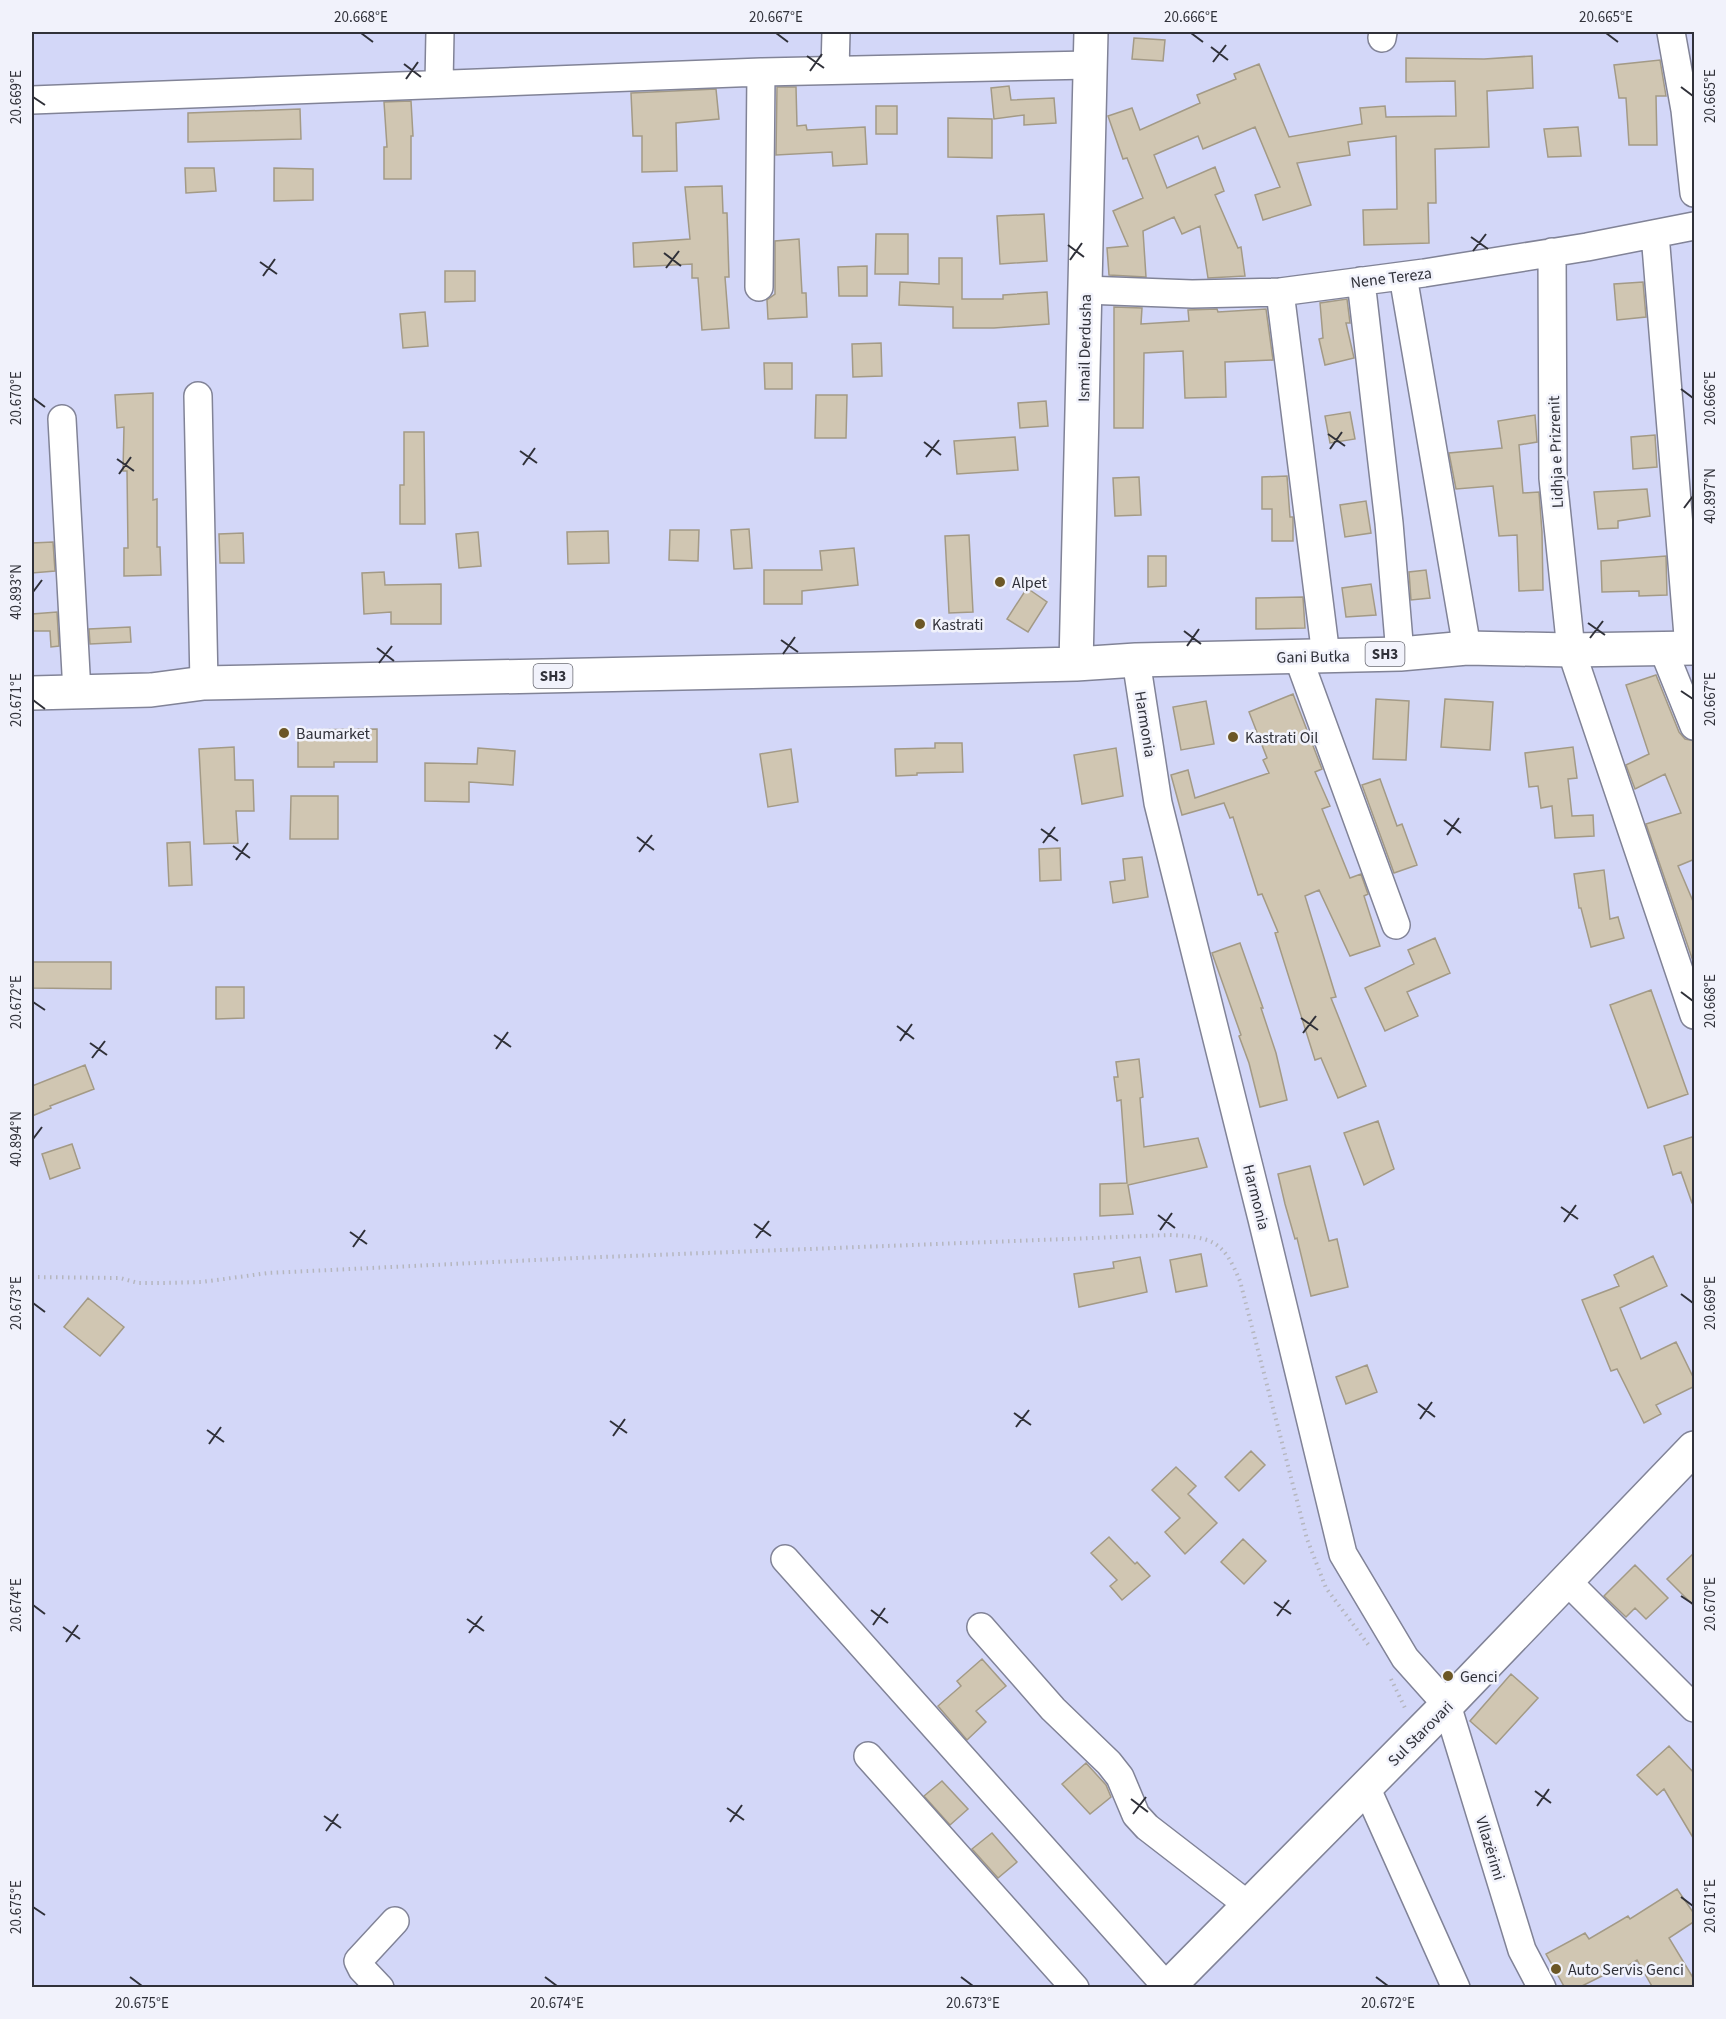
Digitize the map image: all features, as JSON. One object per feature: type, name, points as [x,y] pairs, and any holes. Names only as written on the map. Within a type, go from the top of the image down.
[{"type":"main road","name":"Ismail Derdusha","points":[[1076,663],[1091,32]]},
{"type":"main road","name":"Gani Butka","points":[[1076,663],[1400,654],[1467,648],[1571,650],[1682,648]]},
{"type":"main road","name":"SH3","points":[[32,693],[151,690],[204,683],[1076,663]]},
{"type":"main road","name":"Sul Starovari","points":[[1167,1987],[1418,1735],[1695,1448]]},
{"type":"street","points":[[438,84],[440,32]]},
{"type":"street","points":[[834,70],[836,32]]},
{"type":"street","points":[[1671,32],[1685,110],[1695,193]]},
{"type":"street","points":[[32,100],[761,72],[1090,65]]},
{"type":"street","points":[[759,287],[761,72]]},
{"type":"street","name":"Nene Tereza","points":[[1085,290],[1192,294],[1280,292],[1403,276],[1695,226]]},
{"type":"street","points":[[1655,234],[1682,648],[1695,726]]},
{"type":"street","name":"Lidhja e Prizrenit","points":[[1552,252],[1553,478],[1571,650],[1695,1014]]},
{"type":"street","points":[[1403,276],[1467,648]]},
{"type":"street","points":[[1361,280],[1389,523],[1400,654]]},
{"type":"street","points":[[1280,292],[1312,656],[1396,925]]},
{"type":"street","points":[[198,396],[204,683]]},
{"type":"street","points":[[62,419],[77,692]]},
{"type":"street","name":"Harmonia","points":[[1137,660],[1158,803],[1259,1207],[1342,1554],[1405,1658],[1447,1705]]},
{"type":"street","points":[[785,1559],[1167,1987]]},
{"type":"street","points":[[1567,1581],[1695,1708]]},
{"type":"street","points":[[981,1628],[1053,1709],[1109,1763],[1120,1777],[1136,1815],[1147,1827],[1248,1905]]},
{"type":"street","name":"Vllazërimi","points":[[1447,1705],[1522,1950],[1542,1988]]},
{"type":"street","points":[[868,1756],[1075,1988]]},
{"type":"street","points":[[1366,1787],[1456,1988]]},
{"type":"street","points":[[380,1988],[362,1969],[358,1961],[395,1921]]},
{"type":"path","points":[[32,1277],[120,1278],[138,1283],[202,1282],[268,1273],[613,1257],[1157,1235],[1194,1236],[1208,1240],[1221,1248],[1229,1256],[1240,1281],[1307,1539],[1326,1588],[1371,1648]]},
{"type":"path","points":[[1387,1671],[1418,1735]]},
{"type":"shaded area","points":[[32,32],[1694,32],[1694,1987],[32,1987]]},
{"type":"building","points":[[1134,38],[1165,40],[1163,61],[1132,59]]},
{"type":"building","points":[[1532,56],[1533,88],[1487,91],[1489,147],[1435,149],[1436,203],[1428,203],[1429,243],[1364,245],[1363,210],[1397,209],[1396,136],[1348,142],[1350,155],[1297,163],[1311,205],[1263,220],[1255,195],[1280,187],[1255,127],[1203,149],[1198,136],[1154,155],[1167,188],[1215,167],[1224,191],[1215,195],[1238,248],[1241,247],[1245,276],[1208,278],[1200,226],[1182,234],[1174,217],[1143,231],[1146,277],[1109,275],[1107,248],[1128,246],[1113,211],[1143,198],[1127,158],[1123,159],[1108,116],[1132,108],[1140,130],[1200,103],[1197,95],[1236,79],[1234,74],[1259,64],[1289,137],[1362,124],[1360,108],[1385,106],[1386,117],[1456,116],[1455,81],[1406,82],[1406,58],[1484,59]]},
{"type":"building","points":[[1660,60],[1666,96],[1656,96],[1657,145],[1629,145],[1626,98],[1619,98],[1614,65]]},
{"type":"building","points":[[1009,86],[1011,100],[1054,98],[1056,123],[1024,125],[1024,115],[994,119],[991,88]]},
{"type":"building","points":[[777,87],[796,87],[797,126],[806,125],[807,130],[865,127],[867,164],[833,166],[832,152],[776,155]]},
{"type":"building","points":[[716,89],[719,119],[676,123],[677,171],[642,172],[642,136],[633,136],[631,93]]},
{"type":"building","points":[[411,101],[413,136],[411,136],[411,179],[384,179],[384,147],[387,147],[384,102]]},
{"type":"building","points":[[876,106],[897,106],[897,134],[876,134]]},
{"type":"building","points":[[300,109],[301,139],[188,142],[188,113]]},
{"type":"building","points":[[948,118],[992,119],[992,158],[948,157]]},
{"type":"building","points":[[1578,127],[1581,156],[1548,157],[1544,129]]},
{"type":"building","points":[[185,168],[214,168],[216,191],[186,193]]},
{"type":"building","points":[[274,168],[313,169],[313,200],[274,201]]},
{"type":"building","points":[[722,186],[723,213],[727,213],[729,277],[725,277],[729,328],[702,330],[698,278],[692,278],[692,264],[634,267],[633,243],[690,239],[685,187]]},
{"type":"building","points":[[1044,214],[1047,261],[1000,264],[997,216]]},
{"type":"building","points":[[876,234],[908,234],[908,274],[875,274]]},
{"type":"building","points":[[799,239],[802,293],[806,293],[807,317],[768,319],[767,300],[775,294],[775,241]]},
{"type":"building","points":[[939,258],[962,258],[962,299],[1003,299],[1003,295],[1047,292],[1049,324],[953,328],[953,307],[899,305],[900,282],[939,284]]},
{"type":"building","points":[[867,266],[867,296],[839,296],[838,267]]},
{"type":"building","points":[[445,271],[475,271],[475,301],[445,302]]},
{"type":"building","points":[[1643,282],[1646,317],[1617,320],[1614,284]]},
{"type":"building","points":[[1347,299],[1350,323],[1346,323],[1354,358],[1325,365],[1319,339],[1323,338],[1320,303]]},
{"type":"building","points":[[1114,307],[1142,308],[1141,324],[1189,321],[1188,310],[1217,309],[1218,312],[1266,309],[1273,360],[1225,362],[1226,397],[1185,398],[1183,351],[1144,353],[1143,428],[1114,428]]},
{"type":"building","points":[[425,312],[428,346],[403,348],[400,314]]},
{"type":"building","points":[[881,343],[882,376],[853,377],[852,344]]},
{"type":"building","points":[[764,363],[792,363],[792,389],[765,389]]},
{"type":"building","points":[[153,393],[153,500],[157,499],[157,547],[160,547],[161,575],[124,576],[124,548],[128,548],[127,471],[123,471],[124,427],[117,428],[115,395]]},
{"type":"building","points":[[816,395],[847,395],[846,438],[815,438]]},
{"type":"building","points":[[1046,401],[1048,426],[1020,428],[1018,403]]},
{"type":"building","points":[[1350,412],[1355,439],[1330,443],[1325,416]]},
{"type":"building","points":[[1535,415],[1537,442],[1519,445],[1523,493],[1539,492],[1543,590],[1519,591],[1517,535],[1499,536],[1493,486],[1456,489],[1449,453],[1502,448],[1498,421]]},
{"type":"building","points":[[404,432],[424,432],[425,524],[400,524],[400,485],[404,485]]},
{"type":"building","points":[[1655,435],[1657,467],[1633,469],[1631,437]]},
{"type":"building","points":[[1015,437],[1018,470],[957,474],[954,441]]},
{"type":"building","points":[[1287,476],[1290,517],[1293,517],[1293,541],[1272,541],[1272,509],[1262,509],[1262,477]]},
{"type":"building","points":[[1139,477],[1141,515],[1115,516],[1113,478]]},
{"type":"building","points":[[1647,489],[1650,516],[1618,521],[1618,528],[1598,529],[1594,492]]},
{"type":"building","points":[[1366,501],[1371,533],[1345,537],[1340,505]]},
{"type":"building","points":[[749,529],[752,568],[734,569],[731,530]]},
{"type":"building","points":[[670,530],[699,530],[698,561],[669,560]]},
{"type":"building","points":[[608,531],[609,563],[568,564],[567,532]]},
{"type":"building","points":[[478,532],[481,566],[459,568],[456,534]]},
{"type":"building","points":[[243,533],[244,563],[220,563],[219,534]]},
{"type":"building","points":[[969,535],[973,612],[949,613],[945,536]]},
{"type":"building","points":[[53,542],[55,571],[32,573],[32,543]]},
{"type":"building","points":[[854,548],[858,585],[802,591],[802,604],[764,604],[764,570],[822,570],[820,551]]},
{"type":"building","points":[[1148,556],[1166,556],[1166,586],[1148,587]]},
{"type":"building","points":[[1666,556],[1667,595],[1639,596],[1639,591],[1602,592],[1601,561]]},
{"type":"building","points":[[1426,570],[1430,598],[1411,600],[1409,572]]},
{"type":"building","points":[[384,572],[385,585],[441,584],[441,624],[391,624],[391,612],[364,614],[362,573]]},
{"type":"building","points":[[1371,584],[1376,615],[1346,617],[1342,588]]},
{"type":"building","points":[[1027,588],[1047,602],[1028,632],[1007,619]]},
{"type":"building","points":[[1303,597],[1305,628],[1256,629],[1256,598]]},
{"type":"building","points":[[57,612],[59,646],[51,647],[50,631],[32,631],[32,614]]},
{"type":"building","points":[[130,627],[131,642],[90,644],[89,629]]},
{"type":"building","points":[[1656,675],[1679,732],[1685,739],[1695,741],[1695,859],[1678,866],[1695,906],[1695,967],[1646,824],[1681,813],[1665,774],[1635,789],[1626,765],[1649,754],[1626,685]]},
{"type":"building","points":[[1293,694],[1322,769],[1315,772],[1330,806],[1322,809],[1350,878],[1361,874],[1368,894],[1364,896],[1380,946],[1350,956],[1319,890],[1305,896],[1336,997],[1331,998],[1366,1086],[1338,1098],[1321,1058],[1315,1060],[1275,933],[1278,932],[1262,894],[1258,895],[1233,817],[1230,818],[1224,803],[1182,815],[1171,775],[1188,770],[1195,798],[1269,773],[1263,760],[1267,758],[1249,712]]},
{"type":"building","points":[[1376,699],[1409,701],[1406,760],[1373,759]]},
{"type":"building","points":[[1445,699],[1493,702],[1490,750],[1441,747]]},
{"type":"building","points":[[1206,701],[1214,744],[1181,750],[1173,707]]},
{"type":"building","points":[[377,729],[377,762],[334,762],[334,767],[298,767],[298,730]]},
{"type":"building","points":[[935,743],[962,743],[963,772],[896,776],[895,749],[935,748]]},
{"type":"building","points":[[234,747],[235,780],[253,780],[254,811],[236,811],[238,843],[204,844],[199,749]]},
{"type":"building","points":[[1573,747],[1577,778],[1568,779],[1572,816],[1593,815],[1594,836],[1555,838],[1552,806],[1541,808],[1538,786],[1529,787],[1525,753]]},
{"type":"building","points":[[478,748],[515,751],[513,785],[469,782],[469,802],[425,801],[425,763],[477,764]]},
{"type":"building","points":[[1116,748],[1123,796],[1082,804],[1074,755]]},
{"type":"building","points":[[791,749],[798,802],[768,807],[760,754]]},
{"type":"building","points":[[1380,779],[1397,826],[1402,824],[1417,865],[1394,873],[1362,785]]},
{"type":"building","points":[[291,796],[338,796],[338,839],[290,839]]},
{"type":"building","points":[[190,842],[192,885],[169,886],[167,843]]},
{"type":"building","points":[[1060,848],[1061,880],[1040,881],[1039,849]]},
{"type":"building","points":[[1142,857],[1148,897],[1113,903],[1110,882],[1125,880],[1123,859]]},
{"type":"building","points":[[1604,870],[1610,919],[1618,917],[1624,938],[1591,947],[1581,908],[1579,908],[1574,874]]},
{"type":"building","points":[[1435,938],[1450,973],[1407,992],[1418,1016],[1385,1031],[1365,988],[1414,964],[1408,950]]},
{"type":"building","points":[[1240,943],[1263,1008],[1261,1008],[1276,1053],[1287,1100],[1260,1107],[1249,1063],[1239,1036],[1241,1035],[1212,953]]},
{"type":"building","points":[[32,962],[111,962],[111,989],[32,988]]},
{"type":"building","points":[[216,987],[244,987],[244,1018],[216,1019]]},
{"type":"building","points":[[1651,990],[1688,1094],[1648,1108],[1610,1005]]},
{"type":"building","points":[[1139,1059],[1143,1097],[1140,1098],[1144,1147],[1198,1138],[1207,1167],[1128,1185],[1133,1214],[1100,1216],[1100,1184],[1127,1183],[1121,1100],[1117,1101],[1114,1077],[1118,1077],[1116,1062]]},
{"type":"building","points":[[85,1065],[94,1089],[50,1106],[51,1108],[32,1116],[32,1086]]},
{"type":"building","points":[[1378,1121],[1394,1169],[1364,1185],[1344,1133]]},
{"type":"building","points":[[1695,1136],[1695,1203],[1692,1203],[1681,1172],[1673,1175],[1664,1146]]},
{"type":"building","points":[[72,1144],[80,1168],[50,1179],[42,1154]]},
{"type":"building","points":[[1310,1166],[1329,1241],[1337,1239],[1348,1287],[1311,1296],[1278,1174]]},
{"type":"building","points":[[1201,1254],[1207,1286],[1176,1292],[1170,1260]]},
{"type":"building","points":[[1653,1256],[1667,1286],[1620,1308],[1641,1359],[1676,1342],[1695,1381],[1695,1386],[1656,1405],[1661,1414],[1644,1423],[1617,1369],[1611,1371],[1582,1300],[1619,1286],[1614,1275]]},
{"type":"building","points":[[1140,1257],[1147,1292],[1079,1307],[1074,1274],[1114,1268],[1113,1262]]},
{"type":"building","points":[[88,1298],[124,1327],[100,1356],[64,1327]]},
{"type":"building","points":[[1367,1365],[1377,1392],[1346,1404],[1336,1377]]},
{"type":"building","points":[[1251,1451],[1265,1465],[1239,1491],[1225,1477]]},
{"type":"building","points":[[1176,1467],[1196,1486],[1188,1494],[1217,1523],[1185,1554],[1165,1532],[1180,1518],[1152,1490]]},
{"type":"building","points":[[1109,1537],[1150,1576],[1122,1600],[1110,1586],[1117,1580],[1091,1553]]},
{"type":"building","points":[[1243,1539],[1266,1561],[1244,1584],[1221,1562]]},
{"type":"building","points":[[1695,1552],[1695,1607],[1667,1579]]},
{"type":"building","points":[[1635,1565],[1668,1598],[1646,1619],[1635,1608],[1626,1617],[1604,1596]]},
{"type":"building","points":[[982,1659],[1006,1686],[976,1711],[986,1722],[967,1740],[938,1706],[961,1686],[957,1681]]},
{"type":"building","points":[[1511,1674],[1538,1698],[1496,1744],[1470,1721]]},
{"type":"building","points":[[1669,1746],[1695,1774],[1695,1841],[1664,1789],[1657,1795],[1637,1775]]},
{"type":"building","points":[[1086,1763],[1106,1785],[1111,1797],[1090,1814],[1062,1784]]},
{"type":"building","points":[[942,1781],[968,1809],[950,1825],[924,1796]]},
{"type":"building","points":[[992,1833],[1017,1862],[998,1878],[972,1849]]},
{"type":"building","points":[[1677,1889],[1695,1915],[1695,1921],[1669,1938],[1695,1981],[1695,1988],[1653,1988],[1637,1960],[1578,1988],[1565,1988],[1546,1954],[1585,1933],[1589,1939],[1628,1916],[1630,1919]]},
{"type":"place","name":"Alpet","points":[[1000,582]]},
{"type":"place","name":"Kastrati","points":[[920,624]]},
{"type":"place","name":"Baumarket","points":[[284,733]]},
{"type":"place","name":"Kastrati Oil","points":[[1233,737]]},
{"type":"place","name":"Genci","points":[[1448,1676]]},
{"type":"place","name":"Auto Servis Genci","points":[[1556,1969]]}]
